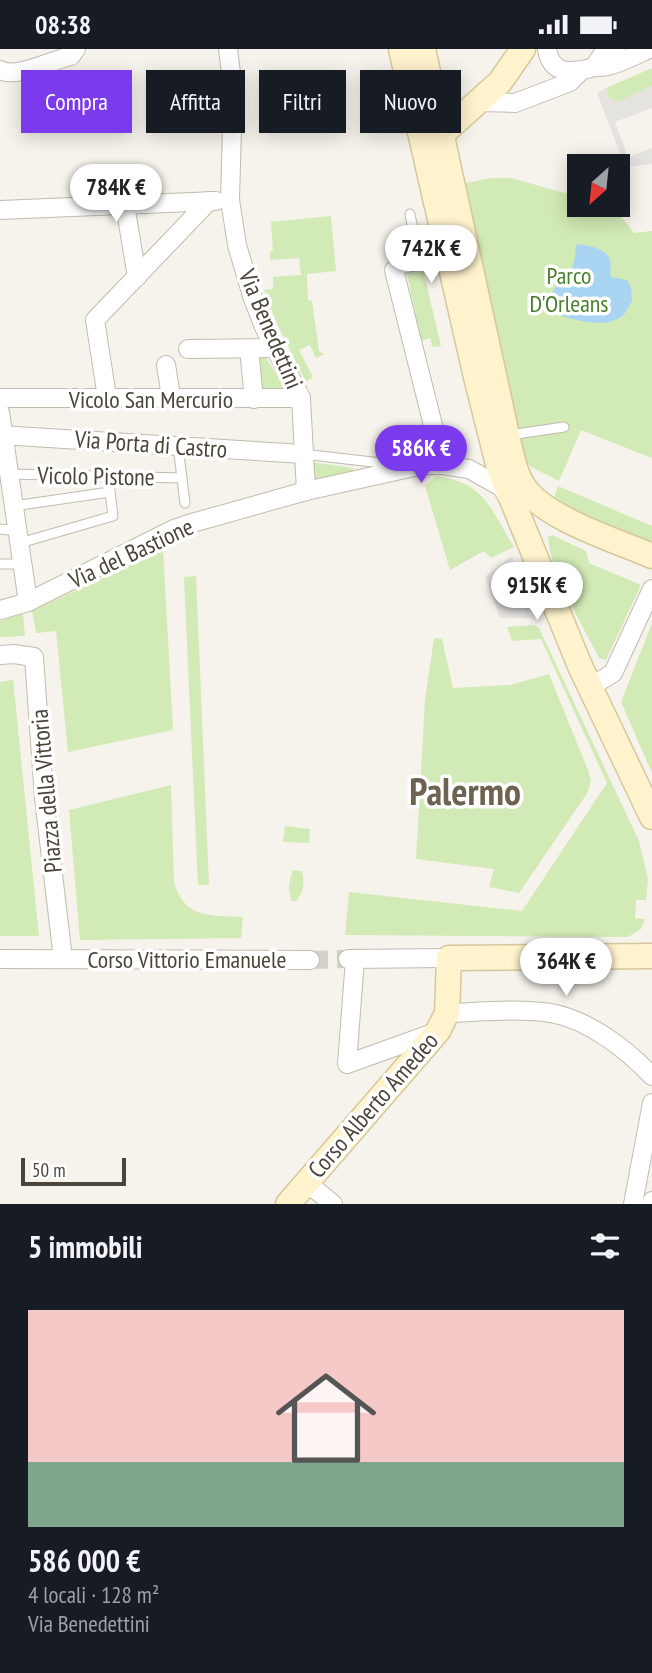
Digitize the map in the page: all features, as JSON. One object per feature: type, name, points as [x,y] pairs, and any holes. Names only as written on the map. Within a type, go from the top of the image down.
[{"type":"main road","points":[[401,49],[491,439],[513,505],[590,687],[652,817]]},
{"type":"main road","points":[[423,49],[510,446],[525,490],[543,507],[557,515],[652,556]]},
{"type":"main road","points":[[441,135],[500,82],[523,49]]},
{"type":"main road","points":[[529,538],[529,526],[533,518],[544,513],[557,515]]},
{"type":"main road","points":[[449,958],[652,956]]},
{"type":"main road","name":"Corso Alberto Amedeo","points":[[288,1204],[442,1022],[449,958]]},
{"type":"street","points":[[0,70],[10,74],[22,71],[71,56],[76,49]]},
{"type":"street","name":"Via Benedettini","points":[[228,49],[233,90],[230,200],[237,244],[252,296],[296,398],[306,491]]},
{"type":"street","points":[[547,49],[550,60],[558,68],[569,72],[606,67],[649,49]]},
{"type":"street","points":[[480,102],[514,103],[570,82],[602,55],[615,49]]},
{"type":"street","points":[[0,210],[230,200]]},
{"type":"street","points":[[107,397],[95,320],[209,201]]},
{"type":"street","points":[[125,205],[137,277]]},
{"type":"street","points":[[394,270],[443,465]]},
{"type":"street","points":[[188,349],[276,348]]},
{"type":"street","points":[[249,349],[254,399]]},
{"type":"street","points":[[166,365],[171,396]]},
{"type":"street","name":"Vicolo San Mercurio","points":[[0,398],[296,398]]},
{"type":"street","points":[[0,412],[9,474],[12,534],[23,564],[28,602]]},
{"type":"street","name":"Via Porta di Castro","points":[[2,435],[303,454]]},
{"type":"street","points":[[306,491],[397,469],[443,465],[469,469],[487,478],[501,487],[513,505]]},
{"type":"street","name":"Via del Bastione","points":[[0,610],[28,602],[174,529],[189,513],[306,491]]},
{"type":"street","points":[[590,687],[613,673],[652,589]]},
{"type":"street","name":"Piazza della Vittoria","points":[[0,655],[34,657],[43,787],[63,959]]},
{"type":"street","points":[[449,958],[351,959],[347,1064],[442,1022],[552,1013],[579,1022],[603,1036],[640,1063],[652,1076]]},
{"type":"street","name":"Corso Vittorio Emanuele","points":[[0,959],[310,960]]},
{"type":"street","points":[[633,1204],[652,1103]]},
{"type":"street","points":[[306,1182],[333,1204]]},
{"type":"lane","points":[[394,270],[420,265],[410,214]]},
{"type":"lane","points":[[510,446],[564,427]]},
{"type":"lane","points":[[178,446],[189,513]]},
{"type":"lane","points":[[303,454],[381,463],[397,469]]},
{"type":"lane","name":"Vicolo Pistone","points":[[9,474],[182,478]]},
{"type":"lane","points":[[12,534],[113,516],[108,476]]},
{"type":"lane","points":[[9,499],[110,492]]},
{"type":"lane","points":[[0,564],[23,564]]},
{"type":"green space","points":[[652,68],[652,86],[618,102],[608,97],[606,88]]},
{"type":"green space","name":"Parco D'Orleans","points":[[491,178],[511,178],[567,194],[567,217],[621,217],[634,233],[652,231],[652,458],[581,430],[559,481],[531,467],[524,458],[462,184]]},
{"type":"green space","points":[[331,216],[336,271],[307,274],[308,300],[312,301],[319,351],[324,354],[316,358],[310,345],[299,350],[313,377],[306,382],[277,324],[264,290],[273,289],[273,277],[301,275],[299,258],[270,260],[270,251],[273,251],[271,222]]},
{"type":"green space","points":[[423,270],[441,346],[433,347],[430,338],[421,341],[407,274]]},
{"type":"green space","points":[[264,355],[287,390],[261,390],[257,356]]},
{"type":"green space","points":[[311,462],[353,468],[354,473],[314,482]]},
{"type":"green space","points":[[436,476],[466,485],[485,500],[514,547],[491,558],[484,551],[450,570],[425,486]]},
{"type":"green space","points":[[558,486],[652,526],[652,543],[553,500]]},
{"type":"green space","points":[[552,535],[586,551],[589,563],[641,585],[606,660],[599,658],[561,582],[550,551],[548,537]]},
{"type":"green space","points":[[163,549],[173,730],[68,752],[56,631],[36,633],[32,611]]},
{"type":"green space","points":[[196,576],[209,885],[198,885],[184,577]]},
{"type":"green space","points":[[23,613],[25,636],[0,637],[0,621]]},
{"type":"green space","points":[[652,623],[652,773],[621,702]]},
{"type":"green space","points":[[534,625],[539,628],[639,841],[648,879],[646,900],[636,900],[635,918],[645,919],[641,929],[628,937],[345,935],[349,892],[522,911],[607,783],[541,639],[512,641],[507,627]]},
{"type":"green space","points":[[434,638],[442,639],[453,688],[510,685],[549,674],[588,770],[591,780],[588,792],[519,893],[489,887],[494,869],[416,859],[425,700]]},
{"type":"green space","points":[[13,680],[39,936],[0,936],[0,682]]},
{"type":"green space","points":[[171,785],[174,882],[178,894],[184,903],[200,913],[243,917],[241,938],[80,940],[69,810]]},
{"type":"green space","points":[[285,826],[310,829],[309,843],[283,842]]},
{"type":"green space","points":[[293,870],[302,871],[303,879],[302,891],[296,901],[292,901],[289,889]]},
{"type":"shaded area","points":[[652,86],[652,108],[615,122],[627,154],[620,154],[597,93],[606,88],[608,97],[618,102]]},
{"type":"shaded area","points":[[652,148],[652,164],[630,166],[630,156]]},
{"type":"shaded area","points":[[512,556],[531,618],[500,618],[485,577]]},
{"type":"water","points":[[576,245],[597,248],[605,253],[610,260],[611,277],[627,280],[631,288],[632,301],[624,314],[616,320],[591,323],[573,319],[558,315],[551,303],[550,294],[555,287],[557,273],[567,275],[572,268]]},
{"type":"tunnel","points":[[310,960],[348,959]]},
{"type":"district","name":"Palermo","points":[[465,790]]}]
